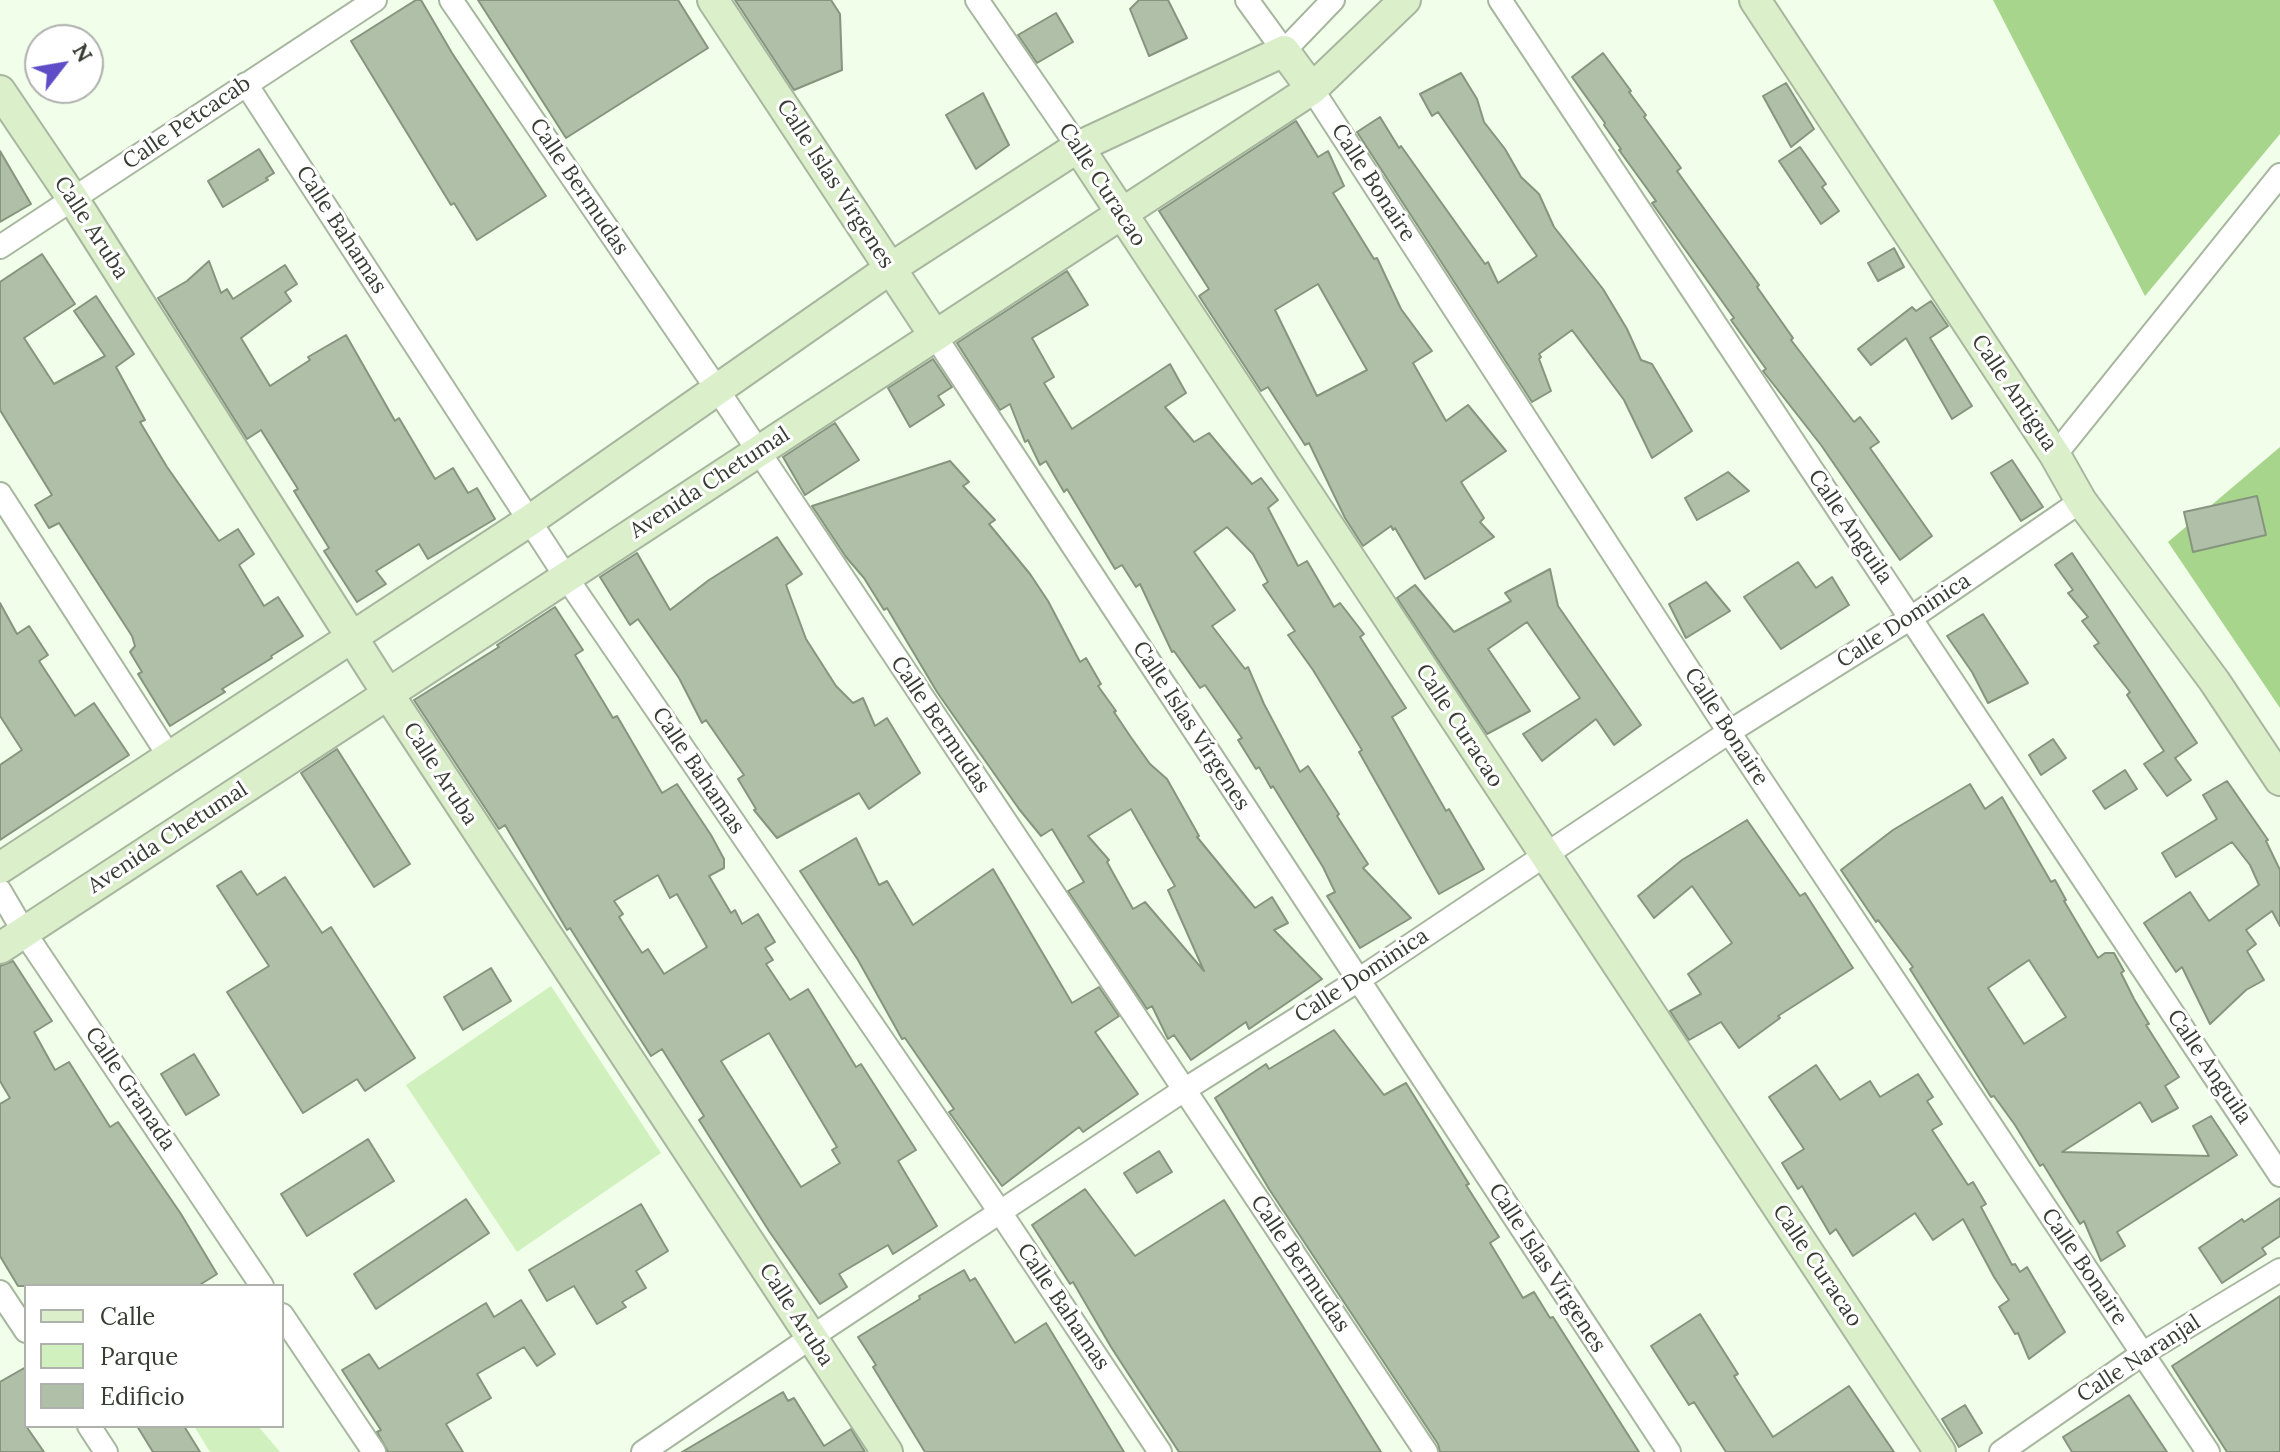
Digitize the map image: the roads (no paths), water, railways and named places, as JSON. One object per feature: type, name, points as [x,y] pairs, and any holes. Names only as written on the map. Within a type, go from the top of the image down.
[{"type":"main road","name":"Calle Islas Vírgenes","points":[[713,0],[935,336]]},
{"type":"main road","name":"Avenida Chetumal","points":[[12,940],[1312,89],[1405,0]]},
{"type":"main road","name":"Calle Antigua","points":[[1755,0],[2055,455],[2081,501],[2215,682],[2280,780]]},
{"type":"main road","points":[[0,868],[529,521],[891,268],[1078,147],[1284,51]]},
{"type":"main road","name":"Calle Bonaire","points":[[1284,51],[1312,89]]},
{"type":"main road","name":"Calle Aruba","points":[[0,91],[73,199],[388,694],[887,1452]]},
{"type":"main road","name":"Calle Curacao","points":[[1078,147],[1940,1452]]},
{"type":"street","name":"Calle Petcacab","points":[[0,247],[375,0]]},
{"type":"street","name":"Calle Bermudas","points":[[451,0],[717,389],[1426,1452]]},
{"type":"street","name":"Calle Curacao","points":[[977,0],[1078,147]]},
{"type":"street","name":"Calle Bonaire","points":[[1247,0],[1284,51]]},
{"type":"street","points":[[1284,51],[1333,0]]},
{"type":"street","name":"Calle Anguila","points":[[1500,0],[2280,1175]]},
{"type":"street","name":"Calle Bahamas","points":[[246,84],[566,577],[1000,1212],[1160,1452]]},
{"type":"street","name":"Calle Bonaire","points":[[1312,89],[1729,732],[2208,1452]]},
{"type":"street","points":[[2055,455],[2280,175]]},
{"type":"street","name":"Calle Islas Vírgenes","points":[[935,336],[1669,1452]]},
{"type":"street","points":[[0,494],[169,756]]},
{"type":"street","name":"Calle Dominica","points":[[643,1452],[1184,1090],[1357,981],[1729,732],[1911,618],[2081,501]]},
{"type":"street","name":"Calle Granada","points":[[0,891],[12,940],[261,1284]]},
{"type":"street","name":"Calle Naranjal","points":[[2001,1452],[2142,1354],[2280,1270]]},
{"type":"street","points":[[0,1292],[24,1328]]},
{"type":"street","points":[[284,1318],[374,1452]]},
{"type":"street","points":[[90,1428],[106,1452]]}]
